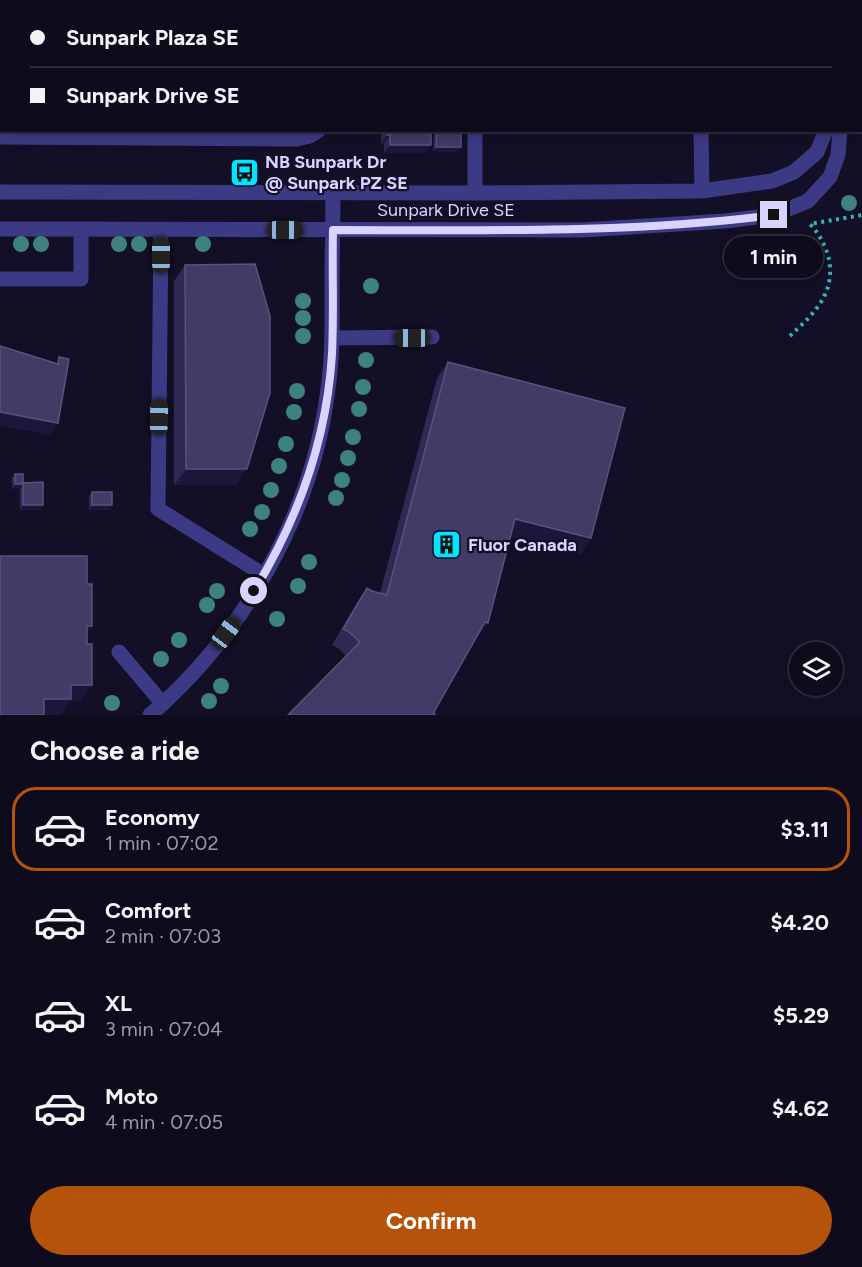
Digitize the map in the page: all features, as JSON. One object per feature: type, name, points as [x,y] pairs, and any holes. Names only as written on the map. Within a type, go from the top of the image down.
[{"type":"street","points":[[0,137],[197,134],[297,139],[316,132]]},
{"type":"street","points":[[474,132],[474,193]]},
{"type":"street","points":[[701,132],[702,191]]},
{"type":"street","name":"Sunpark Drive SE","points":[[0,192],[702,191],[772,181],[794,172],[817,152],[825,132]]},
{"type":"street","name":"Sunpark Drive SE","points":[[0,229],[583,230],[724,221],[774,215],[808,201],[830,177],[838,155],[840,132]]},
{"type":"street","points":[[150,715],[218,645],[235,622],[264,575],[296,510],[321,429],[328,391],[332,338],[333,193]]},
{"type":"street","points":[[0,279],[81,279],[81,229]]},
{"type":"street","points":[[161,230],[158,509],[264,575]]},
{"type":"street","points":[[332,338],[432,337]]},
{"type":"street","points":[[119,652],[163,704]]},
{"type":"path","points":[[790,336],[817,309],[830,285],[829,258],[817,231],[810,224],[862,215]]},
{"type":"building","points":[[387,132],[431,132],[431,145],[390,145],[390,135],[387,135]]},
{"type":"building","points":[[437,132],[461,132],[461,147],[436,147]]},
{"type":"building","points":[[255,264],[270,316],[270,393],[247,469],[186,469],[185,265]]},
{"type":"building","points":[[0,346],[58,364],[59,357],[69,359],[58,423],[0,412]]},
{"type":"building","name":"Fluor Canada","points":[[448,362],[625,408],[591,538],[515,519],[488,623],[485,622],[434,712],[435,715],[288,715],[360,642],[343,629],[367,588],[387,595]]},
{"type":"building","points":[[15,474],[23,474],[23,483],[43,482],[43,505],[23,505],[23,484],[15,484]]},
{"type":"building","points":[[92,492],[112,492],[112,505],[92,505]]},
{"type":"building","points":[[0,556],[87,556],[87,584],[92,584],[92,626],[87,626],[87,644],[92,644],[92,685],[71,685],[71,699],[44,699],[44,715],[0,715]]},
{"type":"place","name":"NB Sunpark Dr @ Sunpark PZ SE","points":[[244,172]]},
{"type":"place","name":"Fluor Canada","points":[[447,545]]},
{"type":"route","points":[[254,591],[272,562],[296,510],[321,429],[332,353],[333,230],[583,230],[724,221],[774,215]]}]
